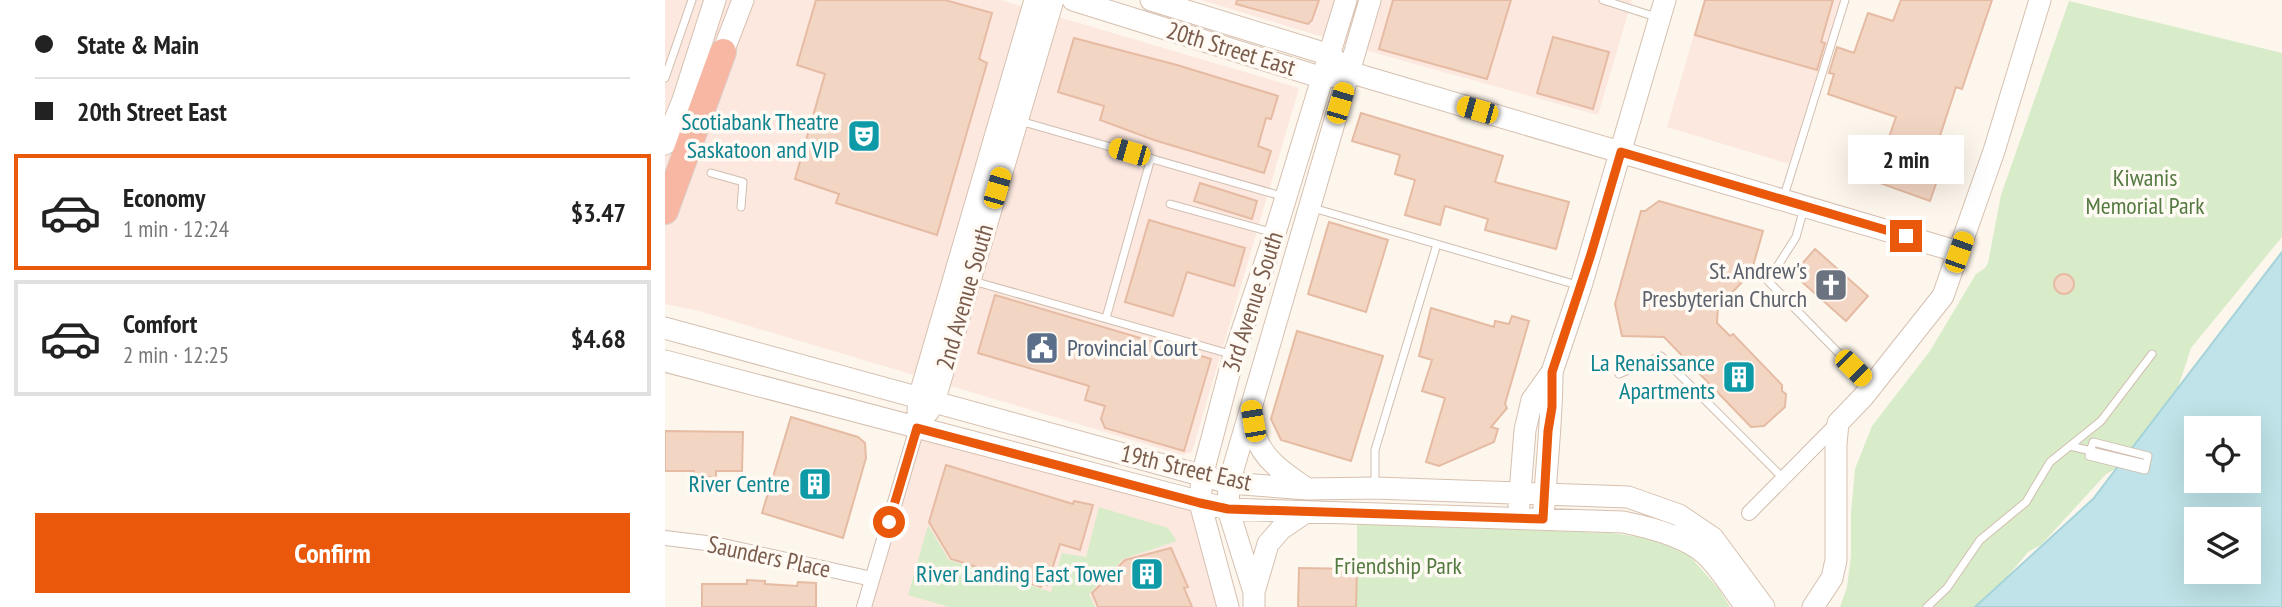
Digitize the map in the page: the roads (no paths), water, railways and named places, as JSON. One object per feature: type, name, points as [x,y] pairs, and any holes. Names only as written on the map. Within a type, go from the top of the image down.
[{"type":"highway","points":[[665,211],[723,52]]},
{"type":"main road","points":[[665,145],[683,100],[715,0]]},
{"type":"main road","points":[[723,52],[743,0]]},
{"type":"main road","name":"2nd Avenue South","points":[[926,400],[1035,0]]},
{"type":"main road","name":"2nd Avenue South","points":[[917,428],[969,280],[1053,0]]},
{"type":"main road","name":"20th Street East","points":[[1073,0],[1323,78],[1349,72]]},
{"type":"main road","name":"20th Street East","points":[[1151,0],[1330,55],[1349,72],[1959,252]]},
{"type":"main road","name":"3rd Avenue South","points":[[1228,607],[1200,503],[1202,476],[1234,355],[1275,233],[1346,0]]},
{"type":"main road","name":"3rd Avenue South","points":[[1254,600],[1228,509],[1229,483],[1370,0]]},
{"type":"main road","points":[[1814,607],[1832,578],[1836,560],[1838,423],[1872,386],[1943,296],[1994,151],[2040,0]]},
{"type":"main road","points":[[1518,518],[1525,430],[1532,400],[1552,372],[1581,286],[1663,9]]},
{"type":"main road","name":"19th Street East","points":[[665,328],[1229,483],[1308,489],[1375,488],[1627,497],[1679,515],[1713,538],[1728,570]]},
{"type":"main road","name":"19th Street East","points":[[665,361],[1228,509],[1623,522],[1649,527],[1704,553],[1728,570]]},
{"type":"main road","points":[[1543,519],[1552,407],[1552,372]]},
{"type":"main road","points":[[1251,405],[1256,438],[1264,453],[1280,470],[1308,489]]},
{"type":"main road","points":[[1254,600],[1268,544],[1281,529],[1306,512]]},
{"type":"main road","points":[[1728,570],[1746,607]]},
{"type":"main road","points":[[1728,570],[1764,607]]},
{"type":"street","points":[[1749,513],[1838,423]]},
{"type":"street","name":"2nd Avenue South","points":[[863,607],[917,428]]},
{"type":"street","name":"Saunders Place","points":[[665,538],[714,544],[872,579]]},
{"type":"lane","points":[[665,78],[692,0]]},
{"type":"lane","points":[[1603,0],[1663,9]]},
{"type":"lane","points":[[1783,200],[1845,0]]},
{"type":"lane","points":[[1017,120],[1286,197]]},
{"type":"lane","points":[[1106,318],[1151,158]]},
{"type":"lane","points":[[711,173],[743,182],[741,207]]},
{"type":"lane","points":[[1170,204],[1275,233]]},
{"type":"lane","points":[[1804,207],[1796,237],[1768,281],[1872,386]]},
{"type":"lane","points":[[1310,208],[1581,286]]},
{"type":"lane","points":[[1375,488],[1375,450],[1437,244]]},
{"type":"lane","points":[[969,280],[1234,355]]},
{"type":"lane","points":[[1927,607],[1947,588],[1980,540],[2027,502],[2050,462],[2101,421],[2152,354]]},
{"type":"lane","points":[[1619,374],[1661,356],[1783,478]]},
{"type":"lane","points":[[2093,442],[2148,456],[2145,470],[2089,456],[2091,450],[2093,442]]},
{"type":"lane","points":[[2070,446],[2091,450]]},
{"type":"water","points":[[2282,252],[2282,607],[1975,607],[2093,499]]},
{"type":"place","name":"Scotiabank Theatre Saskatoon and VIP","points":[[864,136]]},
{"type":"place","name":"St. Andrew's Presbyterian Church","points":[[1831,285]]},
{"type":"place","name":"Provincial Court","points":[[1042,348]]},
{"type":"place","name":"La Renaissance Apartments","points":[[1739,377]]},
{"type":"place","name":"River Centre","points":[[815,484]]},
{"type":"place","name":"River Landing East Tower","points":[[1147,574]]},
{"type":"park label","name":"Kiwanis Memorial Park","points":[[2145,192]]},
{"type":"park label","name":"Friendship Park","points":[[1398,566]]}]
